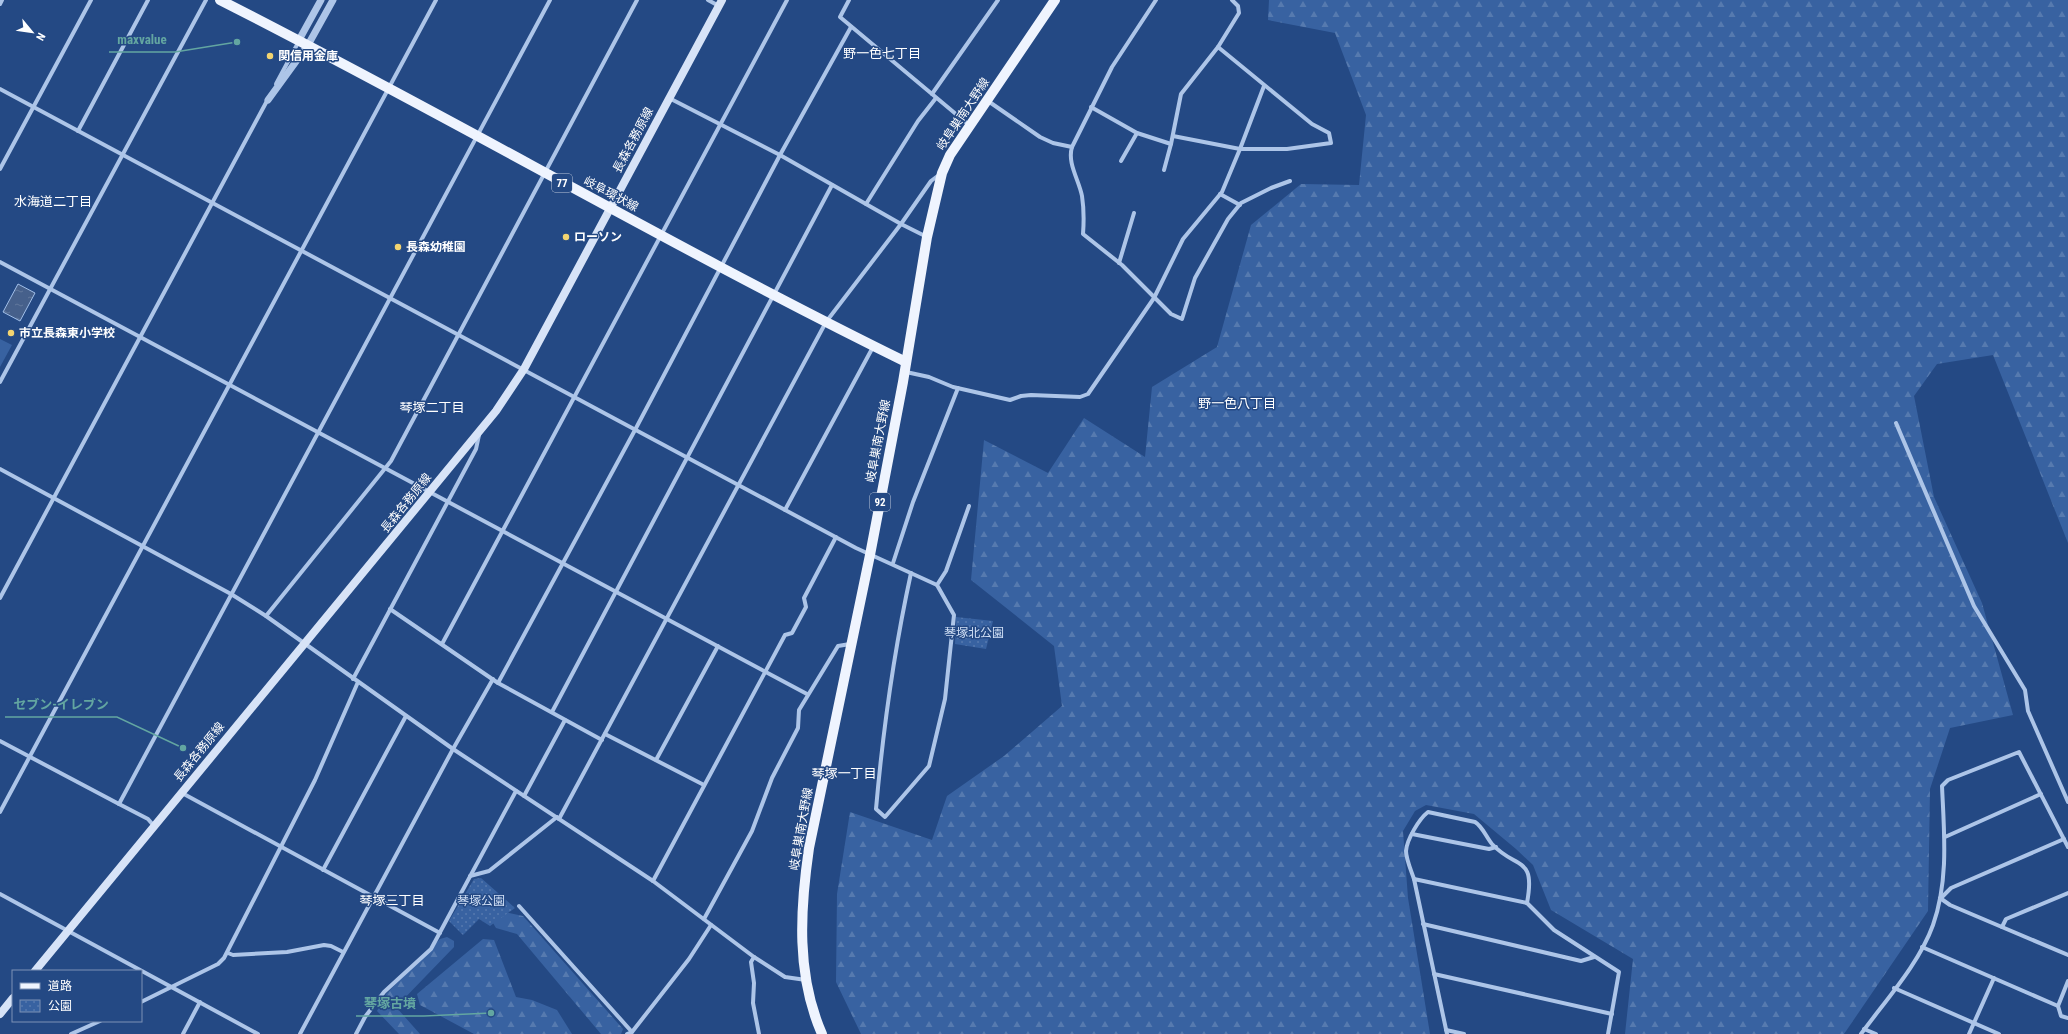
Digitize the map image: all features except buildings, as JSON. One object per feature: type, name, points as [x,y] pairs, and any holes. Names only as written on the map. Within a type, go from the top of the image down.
[{"type":"main road","name":"岐阜環状線","points":[[220,0],[304,43],[477,136],[544,174],[873,346],[905,367]]},
{"type":"main road","name":"岐阜巣南大野線","points":[[822,1034],[815,1018],[807,981],[802,926],[802,896],[809,848],[870,555],[905,367],[927,237],[942,173],[950,155],[1055,0]]},
{"type":"main road","name":"長森各務原線","points":[[36,970],[430,492],[479,435],[524,369],[720,3]]},
{"type":"main road","points":[[0,1014],[12,999]]},
{"type":"street","points":[[0,4],[2,0]]},
{"type":"street","points":[[0,169],[91,0]]},
{"type":"street","points":[[78,131],[148,0]]},
{"type":"street","points":[[0,382],[121,155],[206,0]]},
{"type":"street","points":[[304,43],[321,0]]},
{"type":"street","points":[[0,598],[268,100],[333,0]]},
{"type":"street","points":[[0,812],[436,0]]},
{"type":"street","points":[[119,804],[550,0]]},
{"type":"street","points":[[266,616],[379,478],[385,467],[391,461],[637,0]]},
{"type":"street","points":[[708,0],[720,3]]},
{"type":"street","points":[[442,644],[787,0]]},
{"type":"street","points":[[849,0],[840,17],[971,126]]},
{"type":"street","points":[[932,94],[998,0]]},
{"type":"street","points":[[1156,0],[1112,67],[1072,147],[1070,155],[1083,204],[1083,234],[1119,263],[1171,314],[1182,319],[1195,278],[1204,259],[1228,219],[1240,204],[1271,188],[1290,181]]},
{"type":"street","points":[[1164,170],[1173,136],[1181,94],[1218,47],[1239,13],[1238,6],[1232,0]]},
{"type":"street","points":[[498,683],[635,430],[780,155],[851,27]]},
{"type":"street","points":[[1173,136],[1240,149],[1287,149],[1332,143],[1329,133],[1312,124],[1218,47]]},
{"type":"street","points":[[905,367],[958,388],[1010,400],[1021,396],[1080,397],[1088,394],[1154,298],[1183,239],[1220,194],[1240,149],[1264,86]]},
{"type":"street","points":[[0,89],[870,555],[893,563],[911,574],[937,585],[954,615],[945,699],[929,766],[885,817],[876,809],[879,776],[898,635],[911,574]]},
{"type":"street","points":[[669,98],[780,155],[901,224],[927,237]]},
{"type":"street","points":[[866,204],[918,121],[936,98]]},
{"type":"street","points":[[988,101],[1040,137],[1053,143],[1072,147]]},
{"type":"street","points":[[1092,107],[1137,133],[1171,144]]},
{"type":"street","points":[[1121,161],[1137,133]]},
{"type":"street","points":[[470,876],[489,871],[558,818],[602,740],[826,322],[901,224],[931,181],[942,173]]},
{"type":"street","points":[[552,712],[832,185]]},
{"type":"street","points":[[1220,194],[1240,204]]},
{"type":"street","points":[[1119,263],[1134,213]]},
{"type":"street","points":[[0,262],[141,336],[807,694]]},
{"type":"street","points":[[785,510],[873,346]]},
{"type":"street","points":[[893,563],[912,502],[958,388]]},
{"type":"street","points":[[1896,423],[1974,606],[2024,690],[2028,711],[2068,802]]},
{"type":"street","points":[[353,679],[476,449],[479,435]]},
{"type":"street","points":[[0,469],[231,594],[266,616],[453,749],[653,881],[754,957],[785,978],[807,981]]},
{"type":"street","points":[[937,585],[946,571],[969,506]]},
{"type":"street","points":[[653,881],[785,635],[792,633],[806,608],[804,598],[836,537]]},
{"type":"street","points":[[390,609],[498,683],[602,740]]},
{"type":"street","points":[[704,920],[752,831],[772,778],[798,728],[799,710],[807,694],[838,646],[851,644]]},
{"type":"street","points":[[656,760],[718,646]]},
{"type":"street","points":[[300,1034],[453,749],[493,679]]},
{"type":"street","points":[[142,1002],[218,964],[228,953],[315,780],[358,682]]},
{"type":"street","points":[[323,870],[406,716]]},
{"type":"street","points":[[524,796],[565,720]]},
{"type":"street","points":[[605,734],[704,785]]},
{"type":"street","points":[[0,741],[148,819],[154,826]]},
{"type":"street","points":[[1861,1034],[1922,947],[1933,925],[1940,898],[1945,837],[1942,786],[1948,780],[2019,752],[2068,847]]},
{"type":"street","points":[[356,1034],[365,1017],[384,992],[431,949],[516,791]]},
{"type":"street","points":[[181,793],[440,932]]},
{"type":"street","points":[[1945,837],[2041,794]]},
{"type":"street","points":[[1464,1034],[1446,1032],[1414,879],[1406,850],[1415,826],[1428,812],[1475,822],[1480,825],[1496,847],[1523,864],[1528,871],[1530,878],[1527,903]]},
{"type":"street","points":[[1412,834],[1489,849],[1496,847]]},
{"type":"street","points":[[1940,898],[1951,888],[2064,839]]},
{"type":"street","points":[[1414,879],[1527,903],[1554,930],[1619,972],[1608,1034]]},
{"type":"street","points":[[2002,927],[2006,920],[2068,893]]},
{"type":"street","points":[[0,894],[140,970]]},
{"type":"street","points":[[1940,898],[1950,905],[2068,956]]},
{"type":"street","points":[[519,906],[632,1032]]},
{"type":"street","points":[[1423,924],[1580,961],[1594,957]]},
{"type":"street","points":[[627,1034],[632,1032],[689,959],[711,925]]},
{"type":"street","points":[[228,953],[233,955],[287,952],[324,945],[332,946],[343,952]]},
{"type":"street","points":[[1922,947],[2058,1006]]},
{"type":"street","points":[[754,957],[751,962],[754,983],[753,1003],[759,1032],[754,1034]]},
{"type":"street","points":[[142,971],[258,1034]]},
{"type":"street","points":[[1434,974],[1612,1014]]},
{"type":"street","points":[[1969,1034],[1994,978]]},
{"type":"street","points":[[2067,984],[2058,1006],[2060,1016],[2068,1018]]},
{"type":"street","points":[[1894,988],[1998,1034]]},
{"type":"street","points":[[183,1034],[200,1002]]},
{"type":"street","points":[[71,1034],[98,1022]]},
{"type":"street","points":[[1864,1029],[1876,1034]]},
{"type":"green space","points":[[1269,0],[2068,0],[2068,543],[1993,355],[1937,364],[1914,396],[1934,497],[1982,603],[2013,715],[1950,728],[1930,789],[1928,911],[1844,1034],[1625,1034],[1633,959],[1551,910],[1533,865],[1474,814],[1426,805],[1415,811],[1403,831],[1408,898],[1430,1034],[861,1034],[836,982],[837,894],[850,812],[932,840],[947,796],[1004,756],[1062,706],[1054,646],[971,580],[984,440],[1048,473],[1084,418],[1145,457],[1152,387],[1217,347],[1251,225],[1301,184],[1359,185],[1366,115],[1335,33],[1268,20]]},
{"type":"green space","points":[[0,339],[12,345],[0,367]]},
{"type":"green space","name":"琴塚北公園","points":[[956,617],[993,621],[986,649],[955,644]]},
{"type":"green space","name":"琴塚公園","points":[[481,878],[515,908],[490,926],[479,919],[463,935],[449,921],[474,879]]},
{"type":"green space","points":[[500,911],[523,916],[623,1029],[621,1034],[601,1034],[517,934],[496,928],[493,923]]},
{"type":"green space","points":[[447,937],[454,941],[454,947],[396,1007],[420,1034],[399,1034],[377,1011],[386,994],[440,939]]},
{"type":"green space","points":[[483,939],[494,940],[516,997],[532,1000],[557,1010],[572,1034],[474,1034],[420,1005],[417,994]]},
{"type":"water","points":[[18,284],[35,293],[20,321],[3,312]]},
{"type":"place","name":"maxvalue","points":[[237,42]]},
{"type":"place","name":"関信用金庫","points":[[270,56]]},
{"type":"place","name":"ローソン","points":[[566,237]]},
{"type":"place","name":"長森幼稚園","points":[[398,247]]},
{"type":"place","name":"市立長森東小学校","points":[[11,333]]},
{"type":"place","name":"セブン-イレブン","points":[[183,748]]},
{"type":"place","name":"琴塚古墳","points":[[491,1013]]},
{"type":"district","name":"野一色七丁目","points":[[882,53]]},
{"type":"district","name":"水海道二丁目","points":[[53,201]]},
{"type":"district","name":"野一色八丁目","points":[[1237,403]]},
{"type":"district","name":"琴塚二丁目","points":[[432,407]]},
{"type":"district","name":"琴塚一丁目","points":[[844,773]]},
{"type":"district","name":"琴塚三丁目","points":[[392,900]]}]
